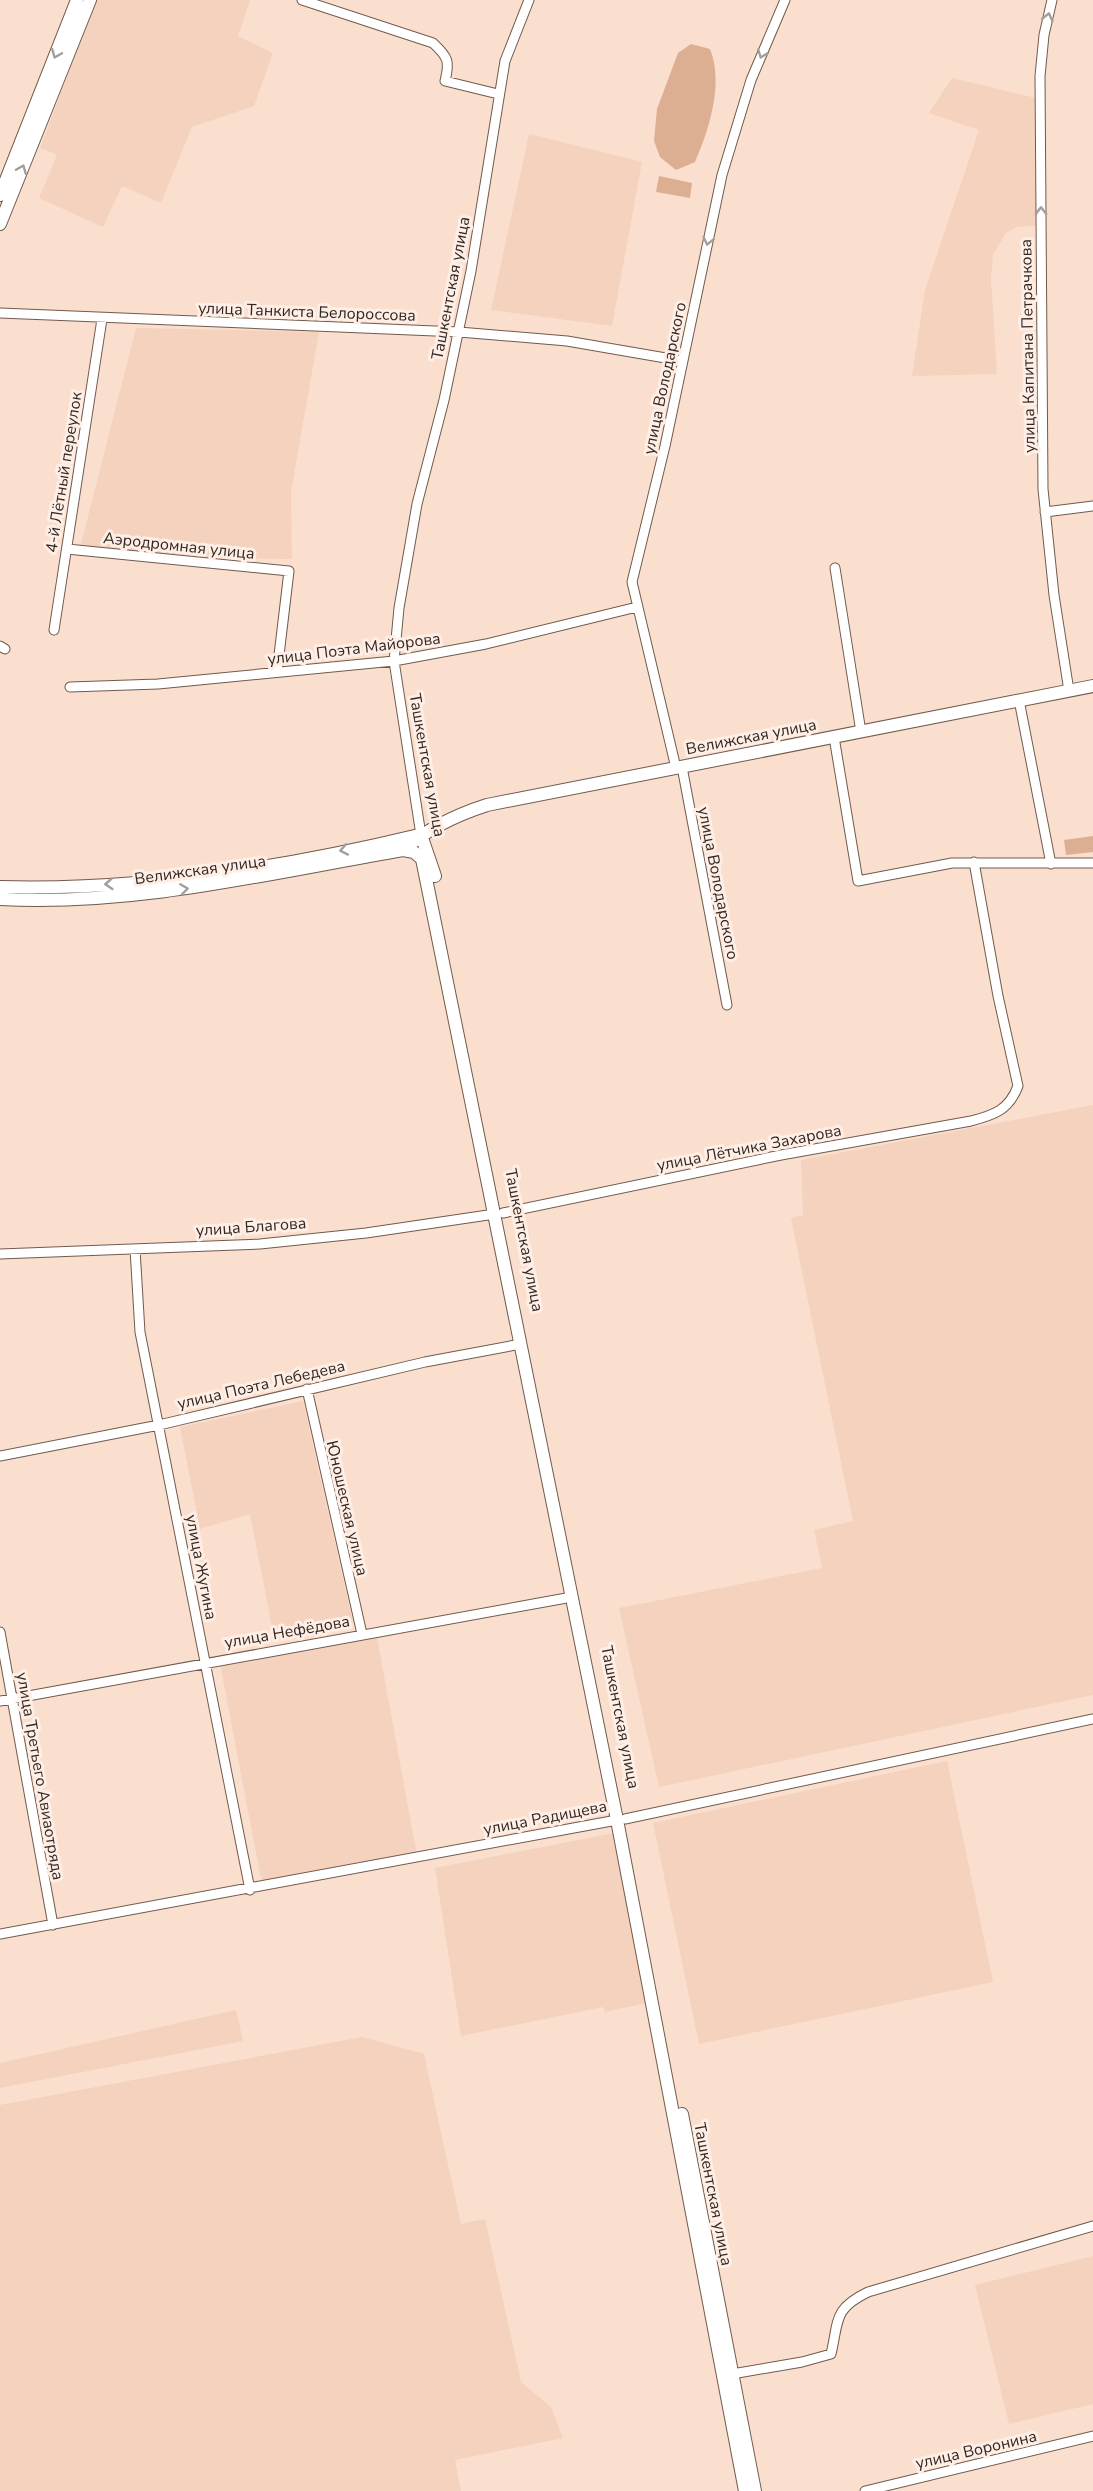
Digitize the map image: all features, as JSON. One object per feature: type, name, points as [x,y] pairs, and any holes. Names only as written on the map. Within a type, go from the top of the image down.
[{"type":"main road","points":[[0,195],[77,0]]},
{"type":"main road","points":[[0,224],[90,0]]},
{"type":"main road","name":"Велижская улица","points":[[0,899],[83,900],[148,894],[284,873],[410,841],[458,815],[487,805],[1093,686]]},
{"type":"main road","name":"Велижская улица","points":[[0,887],[82,886],[187,878],[410,841]]},
{"type":"main road","name":"Ташкентская улица","points":[[410,841],[429,853],[621,1820],[728,2375],[755,2491]]},
{"type":"main road","name":"Ташкентская улица","points":[[410,841],[425,866],[499,1213]]},
{"type":"main road","name":"Ташкентская улица","points":[[728,2375],[745,2491]]},
{"type":"street","points":[[302,0],[433,43],[443,52],[449,65],[445,81],[498,94]]},
{"type":"street","name":"Ташкентская улица","points":[[410,841],[394,661],[407,553],[459,332],[505,61],[529,0]]},
{"type":"street","name":"улица Володарского","points":[[727,1005],[679,767],[632,582],[683,361],[722,175],[751,80],[785,0]]},
{"type":"street","name":"улица Капитана Петрачкова","points":[[1052,0],[1044,35],[1040,76],[1043,489],[1069,691]]},
{"type":"street","name":"улица Танкиста Белороссова","points":[[0,313],[459,332],[567,341],[683,361]]},
{"type":"street","name":"4-й Лётный переулок","points":[[54,630],[102,319]]},
{"type":"street","points":[[1045,512],[1093,506]]},
{"type":"street","name":"Аэродромная улица","points":[[67,549],[289,571],[277,672]]},
{"type":"street","points":[[835,568],[861,732]]},
{"type":"street","name":"улица Поэта Майорова","points":[[70,687],[158,684],[394,661],[486,644],[637,607]]},
{"type":"street","points":[[1019,700],[1051,864]]},
{"type":"street","points":[[834,737],[858,881],[952,862],[1093,863]]},
{"type":"street","name":"улица Лётчика Захарова","points":[[499,1213],[781,1155],[971,1121],[1001,1112],[1012,1100],[1018,1086],[998,996],[974,862]]},
{"type":"street","name":"улица Благова","points":[[0,1254],[233,1245],[337,1237],[499,1213]]},
{"type":"street","name":"улица Жугина","points":[[135,1249],[140,1332],[250,1890]]},
{"type":"street","name":"улица Поэта Лебедева","points":[[0,1456],[159,1425],[307,1389],[525,1343]]},
{"type":"street","name":"Юношеская улица","points":[[307,1389],[362,1634]]},
{"type":"street","name":"улица Нефёдова","points":[[0,1701],[576,1596]]},
{"type":"street","name":"улица Третьего Авиаотряда","points":[[0,1632],[53,1924]]},
{"type":"street","name":"улица Радищева","points":[[0,1934],[250,1890],[621,1820],[1093,1719]]},
{"type":"street","points":[[728,2375],[802,2362],[831,2354],[837,2319],[842,2308],[868,2292],[1093,2226]]},
{"type":"street","name":"улица Воронина","points":[[865,2491],[1093,2436]]},
{"type":"shaded area","points":[[96,0],[250,0],[238,36],[273,53],[254,106],[192,127],[161,203],[122,186],[103,227],[39,198],[57,155],[40,148]]},
{"type":"shaded area","points":[[691,44],[710,49],[716,76],[715,91],[710,121],[695,162],[676,170],[660,157],[654,141],[657,109],[678,53]]},
{"type":"shaded area","points":[[952,78],[1044,100],[1043,225],[1017,227],[1006,233],[993,255],[991,279],[997,374],[912,376],[925,290],[979,130],[929,113]]},
{"type":"shaded area","points":[[529,134],[642,162],[612,326],[491,310]]},
{"type":"shaded area","points":[[659,176],[692,183],[690,198],[656,192]]},
{"type":"shaded area","points":[[136,328],[319,332],[291,492],[292,559],[78,556]]},
{"type":"shaded area","points":[[1093,836],[1093,852],[1066,855],[1064,840]]},
{"type":"shaded area","points":[[1093,1105],[1093,1695],[659,1787],[619,1608],[822,1568],[814,1530],[853,1521],[791,1218],[803,1215],[801,1160]]},
{"type":"shaded area","points":[[303,1401],[353,1623],[274,1637],[250,1514],[200,1529],[180,1427]]},
{"type":"shaded area","points":[[377,1637],[417,1856],[262,1884],[220,1664]]},
{"type":"shaded area","points":[[947,1761],[993,1982],[699,2044],[653,1823]]},
{"type":"shaded area","points":[[614,1833],[646,2003],[605,2012],[603,2007],[461,2036],[435,1868]]},
{"type":"shaded area","points":[[236,2010],[243,2041],[0,2088],[0,2063]]},
{"type":"shaded area","points":[[362,2037],[424,2054],[461,2224],[485,2219],[521,2382],[551,2407],[563,2438],[455,2460],[461,2491],[0,2491],[0,2105]]},
{"type":"shaded area","points":[[1093,2256],[1093,2404],[1009,2424],[975,2285]]}]
